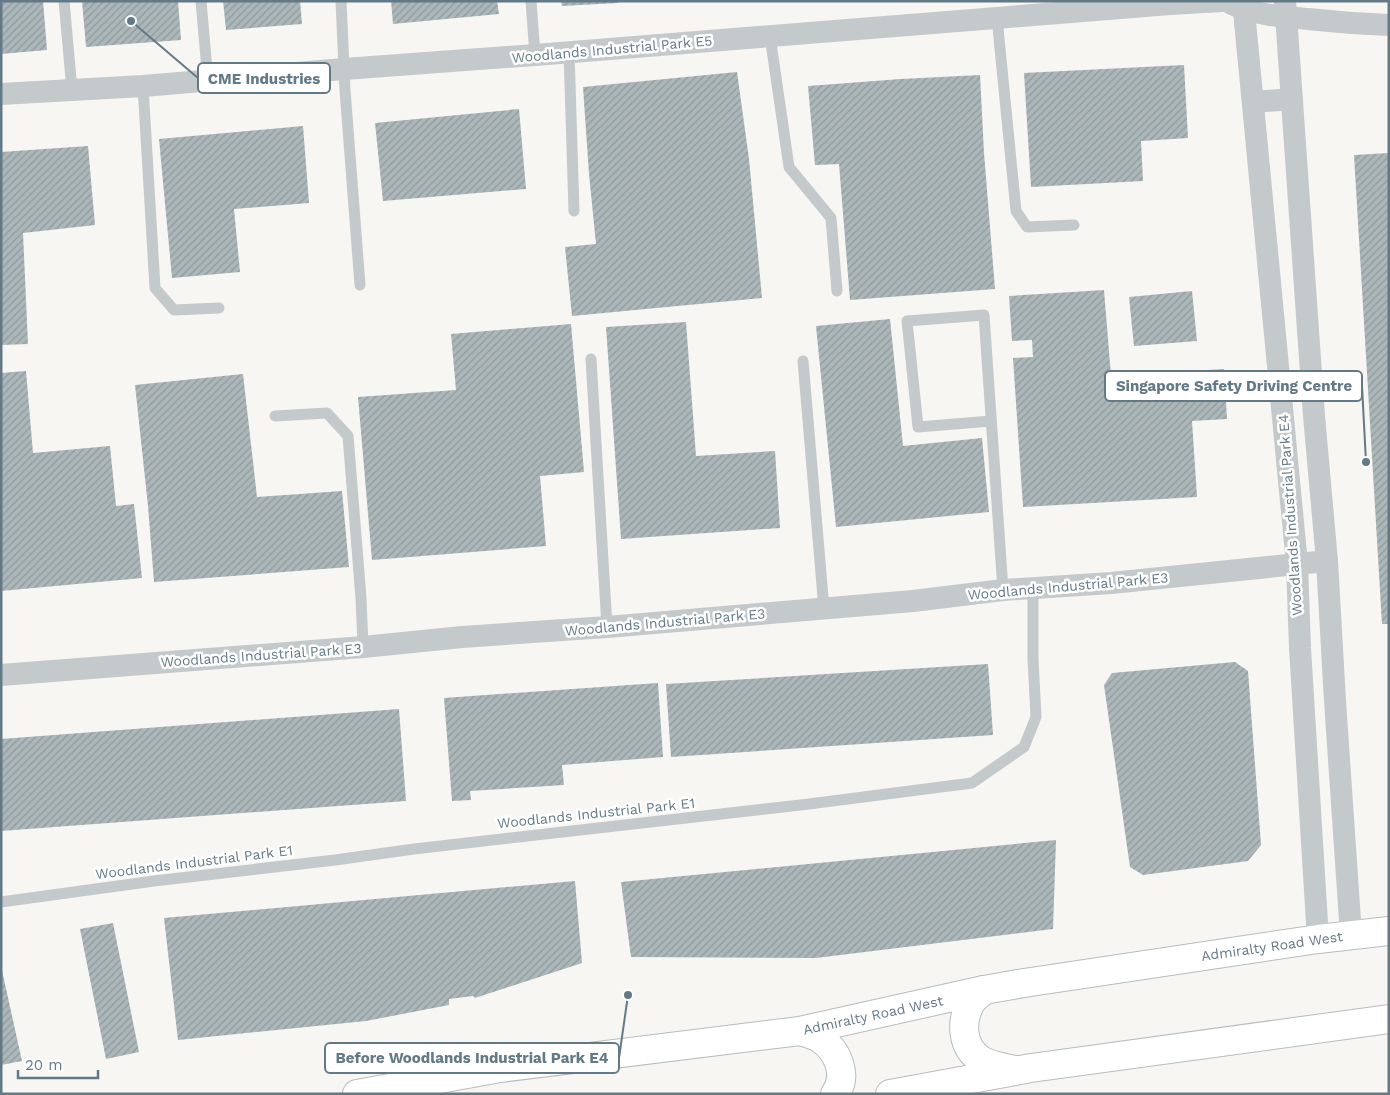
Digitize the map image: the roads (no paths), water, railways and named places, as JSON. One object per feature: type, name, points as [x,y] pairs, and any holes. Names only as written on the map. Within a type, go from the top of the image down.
[{"type":"main road","name":"Admiralty Road West","points":[[357,1094],[500,1068],[800,1031],[984,990],[1024,983],[1318,939],[1389,931]]},
{"type":"main road","points":[[984,990],[973,1000],[967,1012],[964,1027],[965,1040],[971,1051],[992,1066],[1018,1070]]},
{"type":"main road","points":[[890,1094],[1018,1070],[1389,1019]]},
{"type":"main road","points":[[800,1031],[818,1037],[828,1044],[838,1059],[842,1074],[835,1094]]},
{"type":"street","name":"Woodlands Industrial Park E5","points":[[1,94],[142,86],[1223,1]]},
{"type":"street","points":[[1238,4],[1285,9],[1361,24],[1389,25]]},
{"type":"street","name":"Woodlands Industrial Park E4","points":[[1238,4],[1253,102],[1297,564],[1300,657],[1318,939]]},
{"type":"street","points":[[1285,9],[1314,416],[1327,560],[1351,935]]},
{"type":"street","points":[[1253,102],[1292,99]]},
{"type":"street","points":[[1271,291],[1305,288]]},
{"type":"street","points":[[1283,419],[1314,416]]},
{"type":"street","name":"Woodlands Industrial Park E3","points":[[1,675],[824,609],[914,601],[1003,590],[1111,583],[1327,560]]},
{"type":"lane","points":[[64,1],[72,90]]},
{"type":"lane","points":[[201,1],[208,80]]},
{"type":"lane","points":[[341,1],[344,69],[360,285]]},
{"type":"lane","points":[[531,1],[535,55]]},
{"type":"lane","points":[[997,18],[1016,211],[1026,227],[1074,225]]},
{"type":"lane","points":[[770,36],[789,167],[831,218],[837,291]]},
{"type":"lane","points":[[569,52],[574,211]]},
{"type":"lane","points":[[142,86],[156,288],[174,310],[219,308]]},
{"type":"lane","points":[[991,422],[918,427],[908,321],[984,315],[1003,590]]},
{"type":"lane","points":[[591,359],[607,627]]},
{"type":"lane","points":[[803,361],[824,609]]},
{"type":"lane","points":[[275,416],[326,413],[348,436],[363,647]]},
{"type":"lane","name":"Woodlands Industrial Park E1","points":[[1,902],[414,849],[809,804],[972,783],[1024,747],[1036,717],[1033,659],[1033,588]]},
{"type":"place","name":"CME Industries","points":[[131,21]]},
{"type":"place","name":"Singapore Safety Driving Centre","points":[[1366,462]]},
{"type":"place","name":"Before Woodlands Industrial Park E4","points":[[628,995]]}]
